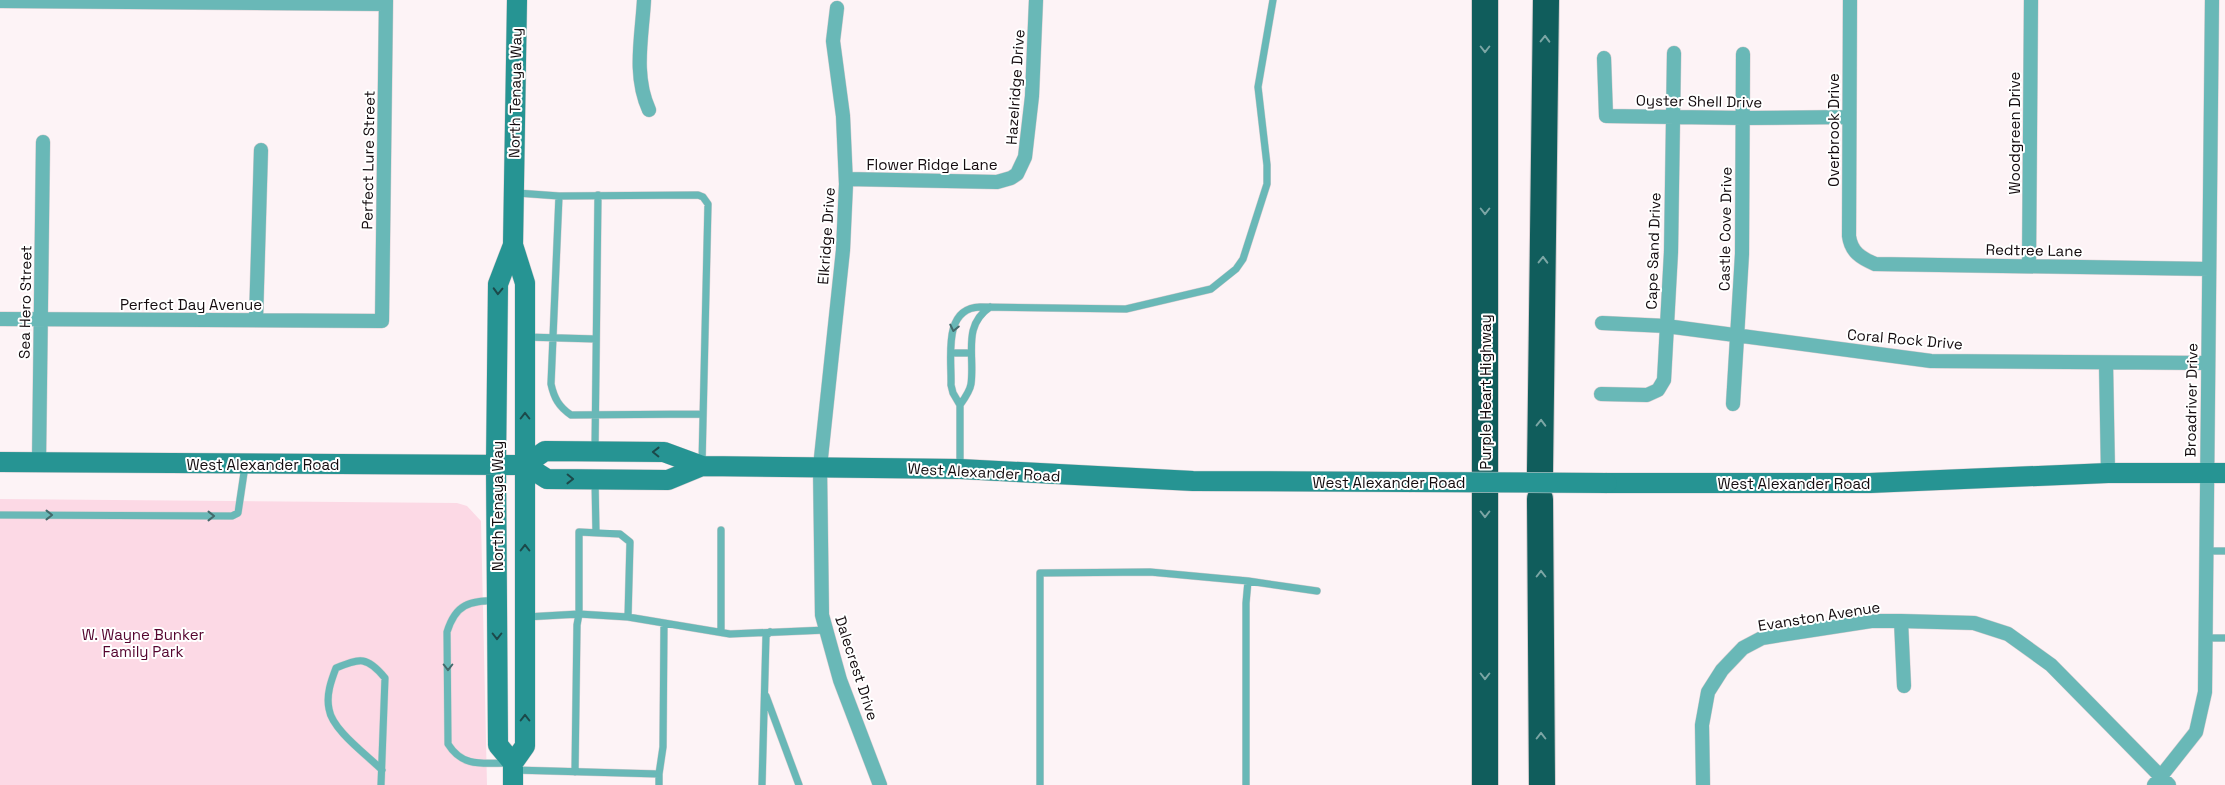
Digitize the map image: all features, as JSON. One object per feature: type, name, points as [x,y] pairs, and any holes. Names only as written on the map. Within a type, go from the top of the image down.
[{"type":"highway","name":"Purple Heart Highway","points":[[1485,0],[1485,785]]},
{"type":"highway","points":[[1540,472],[1546,0]]},
{"type":"highway","points":[[1540,499],[1542,785]]},
{"type":"main road","name":"North Tenaya Way","points":[[513,773],[525,746],[525,284],[513,245],[517,0]]},
{"type":"main road","name":"North Tenaya Way","points":[[513,245],[498,284],[496,465],[498,745],[513,773]]},
{"type":"main road","name":"West Alexander Road","points":[[525,465],[544,451],[664,452],[702,466],[960,469],[1193,482],[1870,483],[2108,473],[2215,473]]},
{"type":"main road","name":"West Alexander Road","points":[[0,462],[525,465],[547,478],[668,480],[702,466]]},
{"type":"street","points":[[644,0],[639,73],[644,98],[649,110]]},
{"type":"street","name":"Hazelridge Drive","points":[[1016,174],[1026,157],[1032,87],[1036,0]]},
{"type":"street","name":"Overbrook Drive","points":[[1850,0],[1849,236],[1850,244],[1859,257]]},
{"type":"street","name":"Woodgreen Drive","points":[[2029,266],[2031,0]]},
{"type":"street","name":"Broadriver Drive","points":[[2162,782],[2196,732],[2205,692],[2206,551],[2215,473],[2208,363],[2212,0]]},
{"type":"street","points":[[1,1],[386,2]]},
{"type":"street","name":"Perfect Lure Street","points":[[382,321],[386,2]]},
{"type":"street","name":"Elkridge Drive","points":[[820,467],[843,250],[846,179],[843,116],[833,42],[837,8]]},
{"type":"street","name":"Cape Sand Drive","points":[[1601,394],[1647,395],[1658,390],[1664,380],[1671,252],[1674,53]]},
{"type":"street","name":"Castle Cove Drive","points":[[1733,404],[1742,254],[1743,54]]},
{"type":"street","name":"Oyster Shell Drive","points":[[1604,58],[1606,116],[1673,118],[1849,117]]},
{"type":"street","name":"Sea Hero Street","points":[[38,462],[43,142]]},
{"type":"street","points":[[256,320],[260,150]]},
{"type":"street","name":"Flower Ridge Lane","points":[[846,179],[997,182],[1011,178],[1016,174]]},
{"type":"street","name":"Redtree Lane","points":[[1859,257],[1875,264],[2209,269]]},
{"type":"street","name":"Perfect Day Avenue","points":[[0,319],[382,321]]},
{"type":"street","name":"Coral Rock Drive","points":[[1602,323],[1666,326],[1931,361],[2208,363]]},
{"type":"street","points":[[2106,363],[2108,473]]},
{"type":"street","name":"Dalecrest Drive","points":[[820,467],[822,615],[840,680],[880,785]]},
{"type":"street","name":"Evanston Avenue","points":[[1702,785],[1702,725],[1708,692],[1722,670],[1744,648],[1762,638],[1871,621],[1974,623],[2008,634],[2051,666],[2162,782]]},
{"type":"street","points":[[1901,621],[1904,686]]},
{"type":"lane","points":[[960,469],[960,405],[952,385],[952,352],[953,326],[960,313],[973,307],[1126,309],[1211,289],[1236,269],[1243,259],[1267,184],[1267,165],[1258,87],[1273,0]]},
{"type":"lane","points":[[513,193],[559,196],[698,195],[703,197],[708,204],[702,466]]},
{"type":"lane","points":[[595,452],[598,195]]},
{"type":"lane","points":[[559,196],[551,384],[554,397],[563,409],[571,415],[703,414]]},
{"type":"lane","points":[[960,405],[971,384],[973,327],[980,315],[991,307]]},
{"type":"lane","points":[[525,337],[596,339]]},
{"type":"lane","points":[[952,352],[971,352]]},
{"type":"lane","points":[[0,515],[232,516],[238,513],[240,507],[245,464]]},
{"type":"lane","points":[[596,479],[596,532]]},
{"type":"lane","points":[[721,530],[722,632]]},
{"type":"lane","points":[[575,772],[579,532],[620,534],[630,542],[628,617]]},
{"type":"lane","points":[[2206,551],[2225,551]]},
{"type":"lane","points":[[1040,785],[1040,573],[1150,572],[1248,581],[1317,591]]},
{"type":"lane","points":[[1246,785],[1246,603],[1248,581]]},
{"type":"lane","points":[[497,600],[473,602],[458,609],[451,620],[448,632],[448,744],[454,755],[461,760],[513,773],[659,774]]},
{"type":"lane","points":[[525,617],[579,614],[628,617],[730,634],[826,630]]},
{"type":"lane","points":[[659,785],[663,747],[664,623]]},
{"type":"lane","points":[[762,785],[766,636],[770,632]]},
{"type":"lane","points":[[2206,638],[2225,638]]},
{"type":"lane","points":[[381,785],[382,770],[385,678],[374,664],[356,660],[336,668],[329,688],[329,711],[337,727],[382,770]]},
{"type":"lane","points":[[764,693],[799,785]]},
{"type":"green space","name":"W. Wayne Bunker Family Park","points":[[0,499],[457,503],[467,506],[481,521],[487,785],[0,785]]}]
